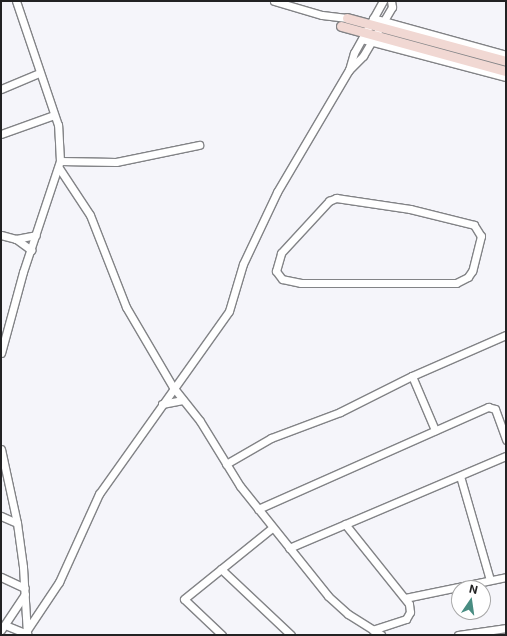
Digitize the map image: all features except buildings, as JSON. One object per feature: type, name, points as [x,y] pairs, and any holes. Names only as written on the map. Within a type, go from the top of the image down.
[{"type":"main road","points":[[344,22],[371,21],[506,61]]},
{"type":"main road","points":[[344,22],[363,36],[506,71]]},
{"type":"street","points":[[1,353],[3,337],[60,164],[60,134],[16,1]]},
{"type":"street","points":[[274,1],[344,22]]},
{"type":"street","points":[[27,633],[59,582],[99,494],[173,387],[229,312],[243,264],[277,192],[349,70],[354,53],[383,1]]},
{"type":"street","points":[[349,70],[363,56],[392,7],[391,1]]},
{"type":"street","points":[[382,24],[506,55]]},
{"type":"street","points":[[373,39],[506,77]]},
{"type":"street","points":[[1,89],[39,73]]},
{"type":"street","points":[[1,134],[54,115]]},
{"type":"street","points":[[60,164],[116,162],[199,145]]},
{"type":"street","points":[[60,164],[84,202],[126,307],[173,387],[200,421],[226,464],[272,528],[338,607],[381,635]]},
{"type":"street","points":[[336,198],[410,209],[454,220],[474,225],[481,236],[472,271],[468,277],[456,283],[301,283],[282,279],[276,271],[284,249],[329,201],[336,198]]},
{"type":"street","points":[[1,235],[16,239],[31,250]]},
{"type":"street","points":[[16,239],[36,235]]},
{"type":"street","points":[[226,464],[271,438],[340,412],[412,376],[506,336]]},
{"type":"street","points":[[412,376],[436,430]]},
{"type":"street","points":[[162,404],[183,400]]},
{"type":"street","points":[[258,509],[436,430],[492,407],[500,419],[506,440]]},
{"type":"street","points":[[1,449],[2,461],[17,523],[25,591],[27,633]]},
{"type":"street","points":[[289,548],[506,456]]},
{"type":"street","points":[[460,476],[490,580],[506,577]]},
{"type":"street","points":[[1,516],[17,523]]},
{"type":"street","points":[[345,524],[405,598],[410,612],[406,619],[373,630]]},
{"type":"street","points":[[222,635],[184,599],[272,528]]},
{"type":"street","points":[[221,569],[291,635]]},
{"type":"street","points":[[1,577],[25,591]]},
{"type":"street","points":[[405,598],[451,588]]},
{"type":"street","points":[[25,591],[3,627],[27,633]]},
{"type":"street","points":[[458,635],[506,628]]}]
